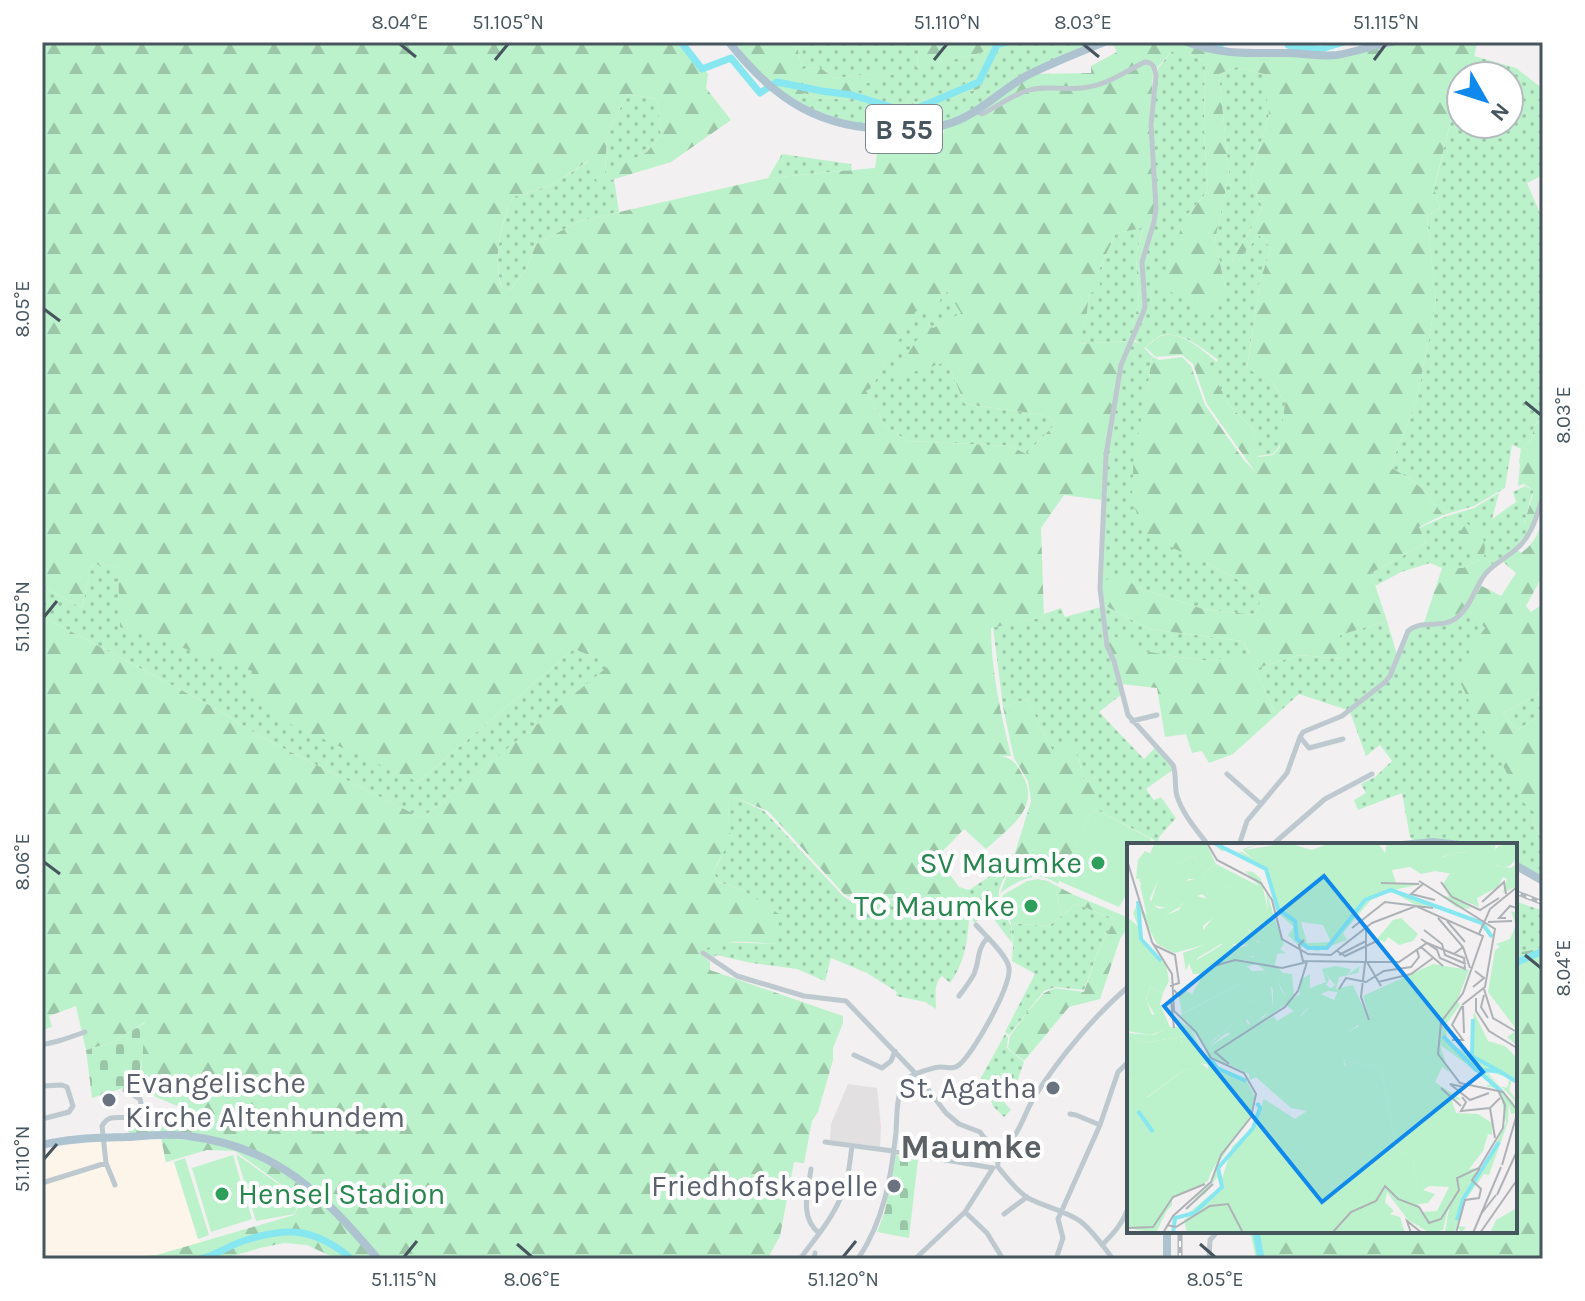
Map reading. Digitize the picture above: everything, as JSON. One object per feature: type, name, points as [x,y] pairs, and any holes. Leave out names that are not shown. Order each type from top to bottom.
[{"type":"main road","name":"B 55","points":[[729,42],[763,81],[793,103],[818,115],[873,129],[906,129],[954,122],[1028,75],[1104,42]]},
{"type":"main road","points":[[1187,42],[1223,53],[1326,56],[1392,42]]},
{"type":"main road","points":[[1517,866],[1543,881]]},
{"type":"main road","points":[[42,1145],[167,1134],[236,1145],[277,1164],[299,1179],[323,1199],[378,1259]]},
{"type":"main road","points":[[1167,1233],[1167,1259]]},
{"type":"street","points":[[975,110],[982,114],[1034,89],[1084,88],[1102,84],[1145,62],[1155,69],[1151,125],[1156,208],[1142,262],[1145,306],[1121,365],[1105,463],[1100,588],[1107,646],[1115,662],[1125,707],[1132,721],[1173,765],[1176,794],[1185,814],[1207,843]]},
{"type":"street","points":[[1240,843],[1245,824],[1284,778],[1300,737],[1307,729],[1344,715],[1385,682],[1408,631],[1413,627],[1421,624],[1442,625],[1464,611],[1486,573],[1524,541],[1543,496]]},
{"type":"street","points":[[1132,721],[1157,715]]},
{"type":"street","points":[[1300,737],[1309,748],[1343,739]]},
{"type":"street","points":[[1227,774],[1261,804]]},
{"type":"street","points":[[1274,843],[1325,799],[1372,774]]},
{"type":"street","points":[[858,1259],[881,1215],[893,1151],[899,1092],[907,1078],[939,1067],[959,1065],[999,1004],[1004,991],[1009,968],[976,925]]},
{"type":"street","points":[[959,996],[972,979],[980,946],[987,938]]},
{"type":"street","points":[[703,953],[737,976],[804,996],[846,1001],[917,1075],[946,1113],[959,1124],[980,1132],[998,1156]]},
{"type":"street","points":[[915,1259],[965,1212],[1051,1073],[1071,1047],[1127,988]]},
{"type":"street","points":[[42,1045],[85,1032]]},
{"type":"street","points":[[854,1055],[882,1068],[891,1061],[895,1051]]},
{"type":"street","points":[[1056,1259],[1063,1243],[1057,1221],[1100,1125],[1118,1072],[1127,1064]]},
{"type":"street","points":[[42,1086],[67,1087],[73,1108],[69,1112],[42,1119]]},
{"type":"street","points":[[115,1185],[106,1163],[102,1126],[107,1119],[132,1118],[138,1112],[140,1099],[125,1090]]},
{"type":"street","points":[[1070,1114],[1100,1125]]},
{"type":"street","points":[[825,1142],[995,1168],[1027,1197],[1080,1222],[1113,1259]]},
{"type":"street","points":[[800,1259],[832,1214],[844,1190],[852,1146]]},
{"type":"street","points":[[42,1183],[106,1163]]},
{"type":"street","points":[[811,1169],[806,1210],[809,1222],[819,1233]]},
{"type":"street","points":[[1004,1214],[1027,1197]]},
{"type":"street","points":[[1102,1245],[1118,1228],[1127,1211]]},
{"type":"street","points":[[965,1212],[987,1233],[1003,1259]]},
{"type":"street","points":[[1209,1259],[1210,1240],[1216,1233]]},
{"type":"shaded area","points":[[848,1084],[877,1088],[880,1147],[830,1140],[831,1124]]},
{"type":"shaded area","points":[[161,1140],[165,1163],[174,1162],[198,1239],[202,1243],[157,1255],[42,1259],[42,1151],[75,1144]]},
{"type":"green space","points":[[42,42],[684,42],[708,74],[706,88],[731,120],[671,162],[598,184],[588,161],[552,185],[513,197],[505,217],[498,254],[502,288],[510,290],[526,270],[536,244],[580,221],[768,178],[875,168],[880,132],[889,133],[887,138],[903,147],[923,146],[944,133],[943,128],[1037,74],[1091,73],[1091,66],[1117,52],[1112,42],[1182,42],[1198,49],[1326,59],[1412,42],[1477,42],[1474,60],[1445,60],[1446,140],[1434,188],[1440,209],[1427,216],[1436,302],[1416,403],[1390,467],[1425,491],[1443,515],[1419,527],[1426,543],[1371,573],[1387,621],[1340,635],[1343,659],[1299,655],[1255,669],[1276,715],[1233,754],[1209,763],[1202,751],[1192,753],[1186,734],[1165,737],[1157,688],[1121,684],[1106,632],[1139,650],[1172,656],[1208,661],[1250,654],[1243,641],[1149,629],[1102,604],[1100,586],[1110,577],[1123,575],[1136,587],[1203,609],[1255,615],[1260,603],[1260,594],[1252,587],[1151,538],[1140,525],[1132,497],[1134,448],[1146,400],[1152,356],[1159,360],[1182,357],[1191,366],[1205,405],[1256,473],[1207,404],[1193,364],[1182,355],[1156,357],[1145,347],[1161,336],[1176,336],[1191,342],[1217,362],[1205,359],[1229,405],[1253,429],[1258,457],[1273,455],[1280,447],[1285,402],[1271,380],[1247,369],[1260,281],[1271,248],[1259,235],[1237,262],[1232,261],[1263,208],[1250,181],[1269,114],[1264,74],[1237,67],[1219,74],[1229,174],[1215,240],[1226,291],[1207,322],[1193,298],[1158,289],[1186,216],[1208,191],[1204,133],[1205,62],[1185,52],[1171,52],[1153,72],[1150,126],[1155,208],[1141,262],[1144,307],[1118,370],[1103,500],[1064,495],[1041,528],[1044,617],[991,628],[1000,708],[1011,756],[1000,756],[1011,760],[1019,768],[1028,798],[1020,817],[986,849],[964,829],[937,857],[959,887],[968,909],[928,899],[909,898],[862,904],[844,894],[768,811],[736,798],[728,801],[729,832],[732,836],[713,872],[719,882],[743,890],[779,914],[778,944],[727,942],[700,953],[710,962],[710,970],[843,1016],[818,1112],[812,1121],[804,1163],[794,1162],[780,1236],[769,1259],[337,1259],[307,1245],[284,1243],[223,1259],[107,1259],[157,1255],[294,1215],[299,1206],[298,1197],[235,1151],[207,1150],[166,1162],[160,1133],[129,1134],[125,1118],[142,1123],[184,1125],[182,1108],[156,1097],[140,1083],[145,1022],[113,1042],[86,1050],[76,1006],[49,1016],[52,1027],[42,1030],[42,616],[215,708],[261,737],[422,818],[611,664],[574,649],[418,782],[268,714],[249,692],[252,671],[120,627],[118,567],[92,564],[82,608],[42,586]],"holes":[[[627,94],[657,99],[661,135],[647,152],[605,174],[607,136]],[[1143,228],[1136,257],[1139,304],[1129,341],[1077,344],[1086,322],[1089,293],[1101,291],[1098,272],[1116,233]],[[947,291],[961,313],[933,328],[927,324],[897,371],[899,376],[947,362],[965,404],[1045,415],[1056,423],[1026,454],[1011,446],[908,441],[886,427],[866,391],[871,388],[916,311],[937,313],[942,294]]]},
{"type":"green space","points":[[735,42],[818,42],[797,46],[802,69],[819,67],[834,78],[902,71],[850,89],[884,103],[903,106],[951,92],[971,80],[987,52],[991,65],[979,89],[957,94],[909,114],[853,98],[821,99],[804,93],[798,101],[763,75]]},
{"type":"green space","points":[[818,42],[919,42],[917,67],[1014,42],[1096,42],[1053,60],[951,120],[900,126],[869,125],[840,119],[798,101],[804,93],[821,99],[853,98],[909,114],[957,94],[979,89],[987,54],[971,80],[951,92],[903,106],[884,103],[849,89],[897,72],[834,78],[819,67],[802,69],[797,46]]},
{"type":"green space","points":[[919,42],[1014,42],[917,68]]},
{"type":"green space","points":[[1171,52],[1185,52],[1205,62],[1204,133],[1208,191],[1186,216],[1226,291],[1215,240],[1229,174],[1219,74],[1237,67],[1265,74],[1269,114],[1250,181],[1263,208],[1232,261],[1237,262],[1259,235],[1271,248],[1260,281],[1247,368],[1271,380],[1285,402],[1281,444],[1273,454],[1257,456],[1253,429],[1229,405],[1204,358],[1218,360],[1191,341],[1168,335],[1158,337],[1144,348],[1152,356],[1146,400],[1206,563],[1260,594],[1255,615],[1203,609],[1136,587],[1100,586],[1106,464],[1120,371],[1133,341],[1140,344],[1133,339],[1141,322],[1142,262],[1158,68]]},
{"type":"green space","points":[[1525,75],[1543,89],[1543,175],[1527,183],[1543,220],[1543,415],[1534,426],[1532,439],[1521,449],[1512,445],[1505,488],[1474,506],[1443,515],[1425,491],[1390,467],[1416,403],[1436,302],[1427,216],[1440,209],[1434,189],[1446,140],[1525,140]]},
{"type":"green space","points":[[627,94],[657,99],[661,135],[647,152],[605,175],[607,136]]},
{"type":"green space","points":[[782,154],[851,164],[852,170],[768,178]]},
{"type":"green space","points":[[589,161],[598,183],[614,179],[619,212],[580,221],[536,244],[526,270],[510,290],[503,289],[498,268],[499,242],[513,197],[552,185]]},
{"type":"green space","points":[[1143,227],[1136,257],[1139,304],[1129,341],[1076,344],[1086,322],[1089,292],[1116,233]]},
{"type":"green space","points":[[947,291],[962,313],[933,328],[928,324],[965,404],[1045,415],[1056,423],[1026,454],[1011,446],[908,441],[886,427],[866,391],[871,388],[916,310]]},
{"type":"green space","points":[[1543,415],[1543,492],[1529,531],[1523,527],[1534,491],[1524,484],[1518,486],[1519,462],[1521,449],[1532,439],[1534,426]]},
{"type":"green space","points":[[1525,486],[1534,491],[1524,522],[1529,531],[1514,549],[1493,565],[1484,557],[1485,548],[1476,554],[1479,560],[1463,568],[1442,568],[1430,563],[1401,572],[1375,586],[1371,573],[1426,543],[1419,528],[1474,508],[1499,493],[1492,519],[1516,502],[1513,492]]},
{"type":"green space","points":[[1543,516],[1543,575],[1526,606],[1531,612],[1543,604],[1543,692],[1503,713],[1517,730],[1543,714],[1543,843],[1533,821],[1536,814],[1522,801],[1456,673],[1470,661],[1469,650],[1485,628],[1465,606],[1447,621],[1424,623],[1442,568],[1463,568],[1479,560],[1475,554],[1454,542],[1466,523],[1482,533],[1484,557],[1493,565],[1478,584],[1501,596],[1516,573],[1502,561],[1518,550],[1521,553],[1530,545]]},
{"type":"green space","points":[[92,564],[119,567],[253,671],[418,782],[574,649],[612,664],[422,818],[261,737],[215,708],[42,616],[42,586],[82,608]]},
{"type":"green space","points":[[1102,604],[1149,629],[1243,641],[1250,655],[1208,661],[1139,651],[1106,632]]},
{"type":"green space","points":[[1101,607],[1122,694],[1099,712],[1144,759],[1156,747],[1174,769],[1146,789],[1154,800],[1161,797],[1176,818],[1158,842],[1097,810],[1097,777],[1083,779],[1079,759],[1052,750],[1027,699],[1003,707],[993,627],[1044,617],[1044,614],[1061,608],[1065,617]]},
{"type":"green space","points":[[1468,609],[1485,628],[1470,650],[1537,814],[1533,821],[1543,843],[1543,878],[1517,863],[1517,843],[1459,843],[1438,839],[1414,841],[1410,837],[1402,793],[1358,810],[1354,800],[1366,793],[1361,784],[1375,777],[1392,761],[1380,745],[1366,756],[1350,712],[1389,680],[1410,631],[1418,626],[1444,626]]},
{"type":"green space","points":[[1387,621],[1397,655],[1388,677],[1347,710],[1299,694],[1276,715],[1255,669],[1299,655],[1342,659],[1339,635]]},
{"type":"green space","points":[[1543,692],[1543,714],[1517,730],[1503,713]]},
{"type":"green space","points":[[1027,699],[1052,750],[1071,745],[1079,759],[1083,779],[1097,777],[1097,810],[1090,814],[1058,884],[1043,877],[1028,878],[1000,893],[1031,801],[1028,781],[1014,758],[1003,707]]},
{"type":"green space","points":[[736,798],[764,811],[853,903],[868,906],[891,900],[916,900],[947,905],[964,914],[969,921],[964,954],[950,983],[942,976],[937,983],[936,1009],[925,1002],[896,996],[897,992],[867,973],[831,958],[825,981],[797,969],[716,955],[713,958],[702,950],[719,942],[778,944],[743,890],[719,882],[713,872],[727,838],[728,800]]},
{"type":"green space","name":"SV Maumke","points":[[1097,810],[1151,839],[1149,843],[1127,843],[1127,893],[1119,907],[1059,881],[1090,814]]},
{"type":"green space","points":[[1010,863],[999,890],[999,902],[1011,926],[1012,943],[987,910],[975,923],[959,907],[968,908],[959,887],[969,890]]},
{"type":"green space","name":"TC Maumke","points":[[1038,879],[1055,885],[1061,916],[1049,926],[1011,923],[1002,901],[1003,895],[1027,881]]},
{"type":"green space","points":[[1055,885],[1127,917],[1127,932],[1120,939],[1100,999],[1069,1007],[1024,1061],[1008,1048],[1010,1036],[1044,993],[1055,988],[1084,992],[1098,951],[1115,919],[1076,904],[1061,916]]},
{"type":"green space","points":[[1517,902],[1543,911],[1543,948],[1517,953]]},
{"type":"green space","points":[[1076,904],[1115,919],[1098,951],[1084,990],[1055,987],[1044,991],[1009,1035],[1005,1032],[1035,974],[1012,961],[1011,923],[1049,926]]},
{"type":"green space","points":[[1543,948],[1543,1259],[1256,1259],[1250,1233],[1517,1233],[1517,953]]},
{"type":"green space","points":[[146,1022],[139,1083],[92,1098],[86,1050],[113,1042]]},
{"type":"green space","points":[[1005,1034],[1008,1037],[1007,1048],[1024,1062],[1017,1082],[1003,1101],[1011,1110],[1004,1117],[977,1085]]},
{"type":"green space","points":[[236,1154],[297,1197],[298,1206],[294,1214],[256,1221]]},
{"type":"green space","name":"Hensel Stadion","points":[[233,1155],[252,1219],[211,1232],[192,1168]]},
{"type":"green space","points":[[895,1155],[918,1159],[909,1238],[877,1232],[885,1211]]},
{"type":"green space","points":[[185,1158],[209,1235],[198,1239],[174,1162]]},
{"type":"waterway","points":[[681,42],[702,69],[731,58],[760,93],[777,82],[852,95],[908,112],[979,82],[997,45],[1007,42]]},
{"type":"waterway","points":[[1209,42],[1225,42]]},
{"type":"waterway","points":[[1288,42],[1293,47],[1321,49],[1344,42]]},
{"type":"waterway","points":[[1517,962],[1543,951]]},
{"type":"waterway","points":[[200,1259],[246,1240],[288,1232],[322,1239],[351,1259]]},
{"type":"waterway","points":[[1256,1233],[1261,1259]]},
{"type":"railway","points":[[1517,893],[1543,903]]},
{"type":"railway","points":[[1180,1233],[1180,1259]]},
{"type":"place","name":"SV Maumke","points":[[1098,863]]},
{"type":"place","name":"TC Maumke","points":[[1031,906]]},
{"type":"place","name":"St. Agatha","points":[[1053,1088]]},
{"type":"place","name":"Evangelische Kirche Altenhundem","points":[[109,1100]]},
{"type":"place","name":"Friedhofskapelle","points":[[894,1186]]},
{"type":"place","name":"Hensel Stadion","points":[[222,1194]]},
{"type":"district","name":"Maumke","points":[[971,1146]]}]
